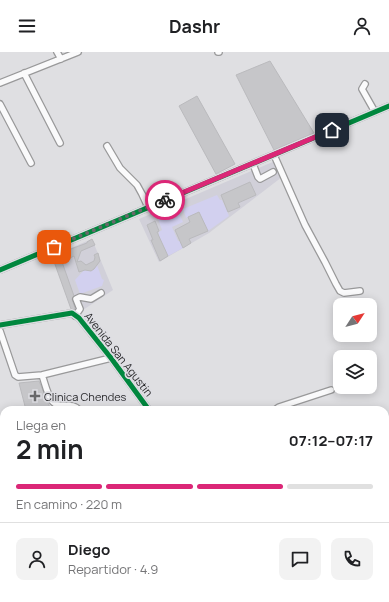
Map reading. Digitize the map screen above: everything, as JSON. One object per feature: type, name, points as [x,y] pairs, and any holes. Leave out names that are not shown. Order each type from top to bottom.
[{"type":"street","points":[[57,52],[60,59]]},
{"type":"street","points":[[0,83],[78,52]]},
{"type":"street","points":[[24,73],[60,144]]},
{"type":"street","points":[[365,84],[362,89],[375,112]]},
{"type":"street","points":[[0,104],[31,163]]},
{"type":"street","points":[[0,270],[389,106]]},
{"type":"street","points":[[107,146],[120,168],[137,186],[148,208]]},
{"type":"street","points":[[274,155],[305,225],[326,262],[340,291],[344,293],[360,291]]},
{"type":"street","points":[[253,164],[260,179],[273,172]]},
{"type":"street","points":[[76,316],[80,309],[76,299],[80,297],[91,299],[101,293]]},
{"type":"street","name":"Avenida San Agustin","points":[[0,325],[72,313],[111,358],[146,406]]},
{"type":"street","points":[[0,331],[15,376],[25,377],[42,375],[111,358]]},
{"type":"street","points":[[42,375],[51,400],[54,404],[58,406],[73,406]]},
{"type":"street","points":[[282,406],[331,390]]},
{"type":"shaded area","points":[[275,161],[282,177],[209,233],[159,262],[139,219]]},
{"type":"shaded area","points":[[217,195],[220,200],[222,200],[229,216],[208,231],[199,212],[186,218],[183,209]]},
{"type":"shaded area","points":[[178,211],[183,222],[172,227],[183,248],[168,256],[159,237],[159,232],[162,230],[158,219]]},
{"type":"shaded area","points":[[92,239],[113,290],[80,312],[72,309],[52,256]]},
{"type":"shaded area","points":[[97,265],[102,279],[104,280],[102,286],[80,294],[75,280],[84,270],[91,271]]},
{"type":"building","points":[[270,61],[314,133],[274,150],[236,75]]},
{"type":"building","points":[[197,96],[235,164],[216,174],[179,106]]},
{"type":"building","points":[[250,182],[256,195],[238,203],[240,207],[228,212],[221,195]]},
{"type":"building","points":[[199,212],[208,231],[189,239],[191,243],[183,248],[175,230],[190,222],[188,217]]},
{"type":"building","points":[[155,221],[159,231],[157,232],[168,256],[160,261],[151,240],[153,240],[147,225]]},
{"type":"building","points":[[92,239],[95,245],[81,251],[77,262],[81,261],[86,265],[94,261],[94,255],[98,253],[100,261],[94,269],[91,271],[85,270],[79,272],[74,256],[62,262],[74,296],[72,299],[75,308],[74,310],[71,309],[52,256],[87,243]]},
{"type":"building","name":"Clinica Chendes","points":[[39,381],[49,406],[25,406],[19,383]]},
{"type":"cycle path","points":[[0,270],[389,106]]},
{"type":"cycle path","points":[[0,325],[72,313],[79,318],[111,358],[146,406]]},
{"type":"way so far","points":[[54,247],[165,200]]},
{"type":"place","name":"Clinica Chendes","points":[[35,396]]},
{"type":"route","points":[[165,200],[332,130]]}]
